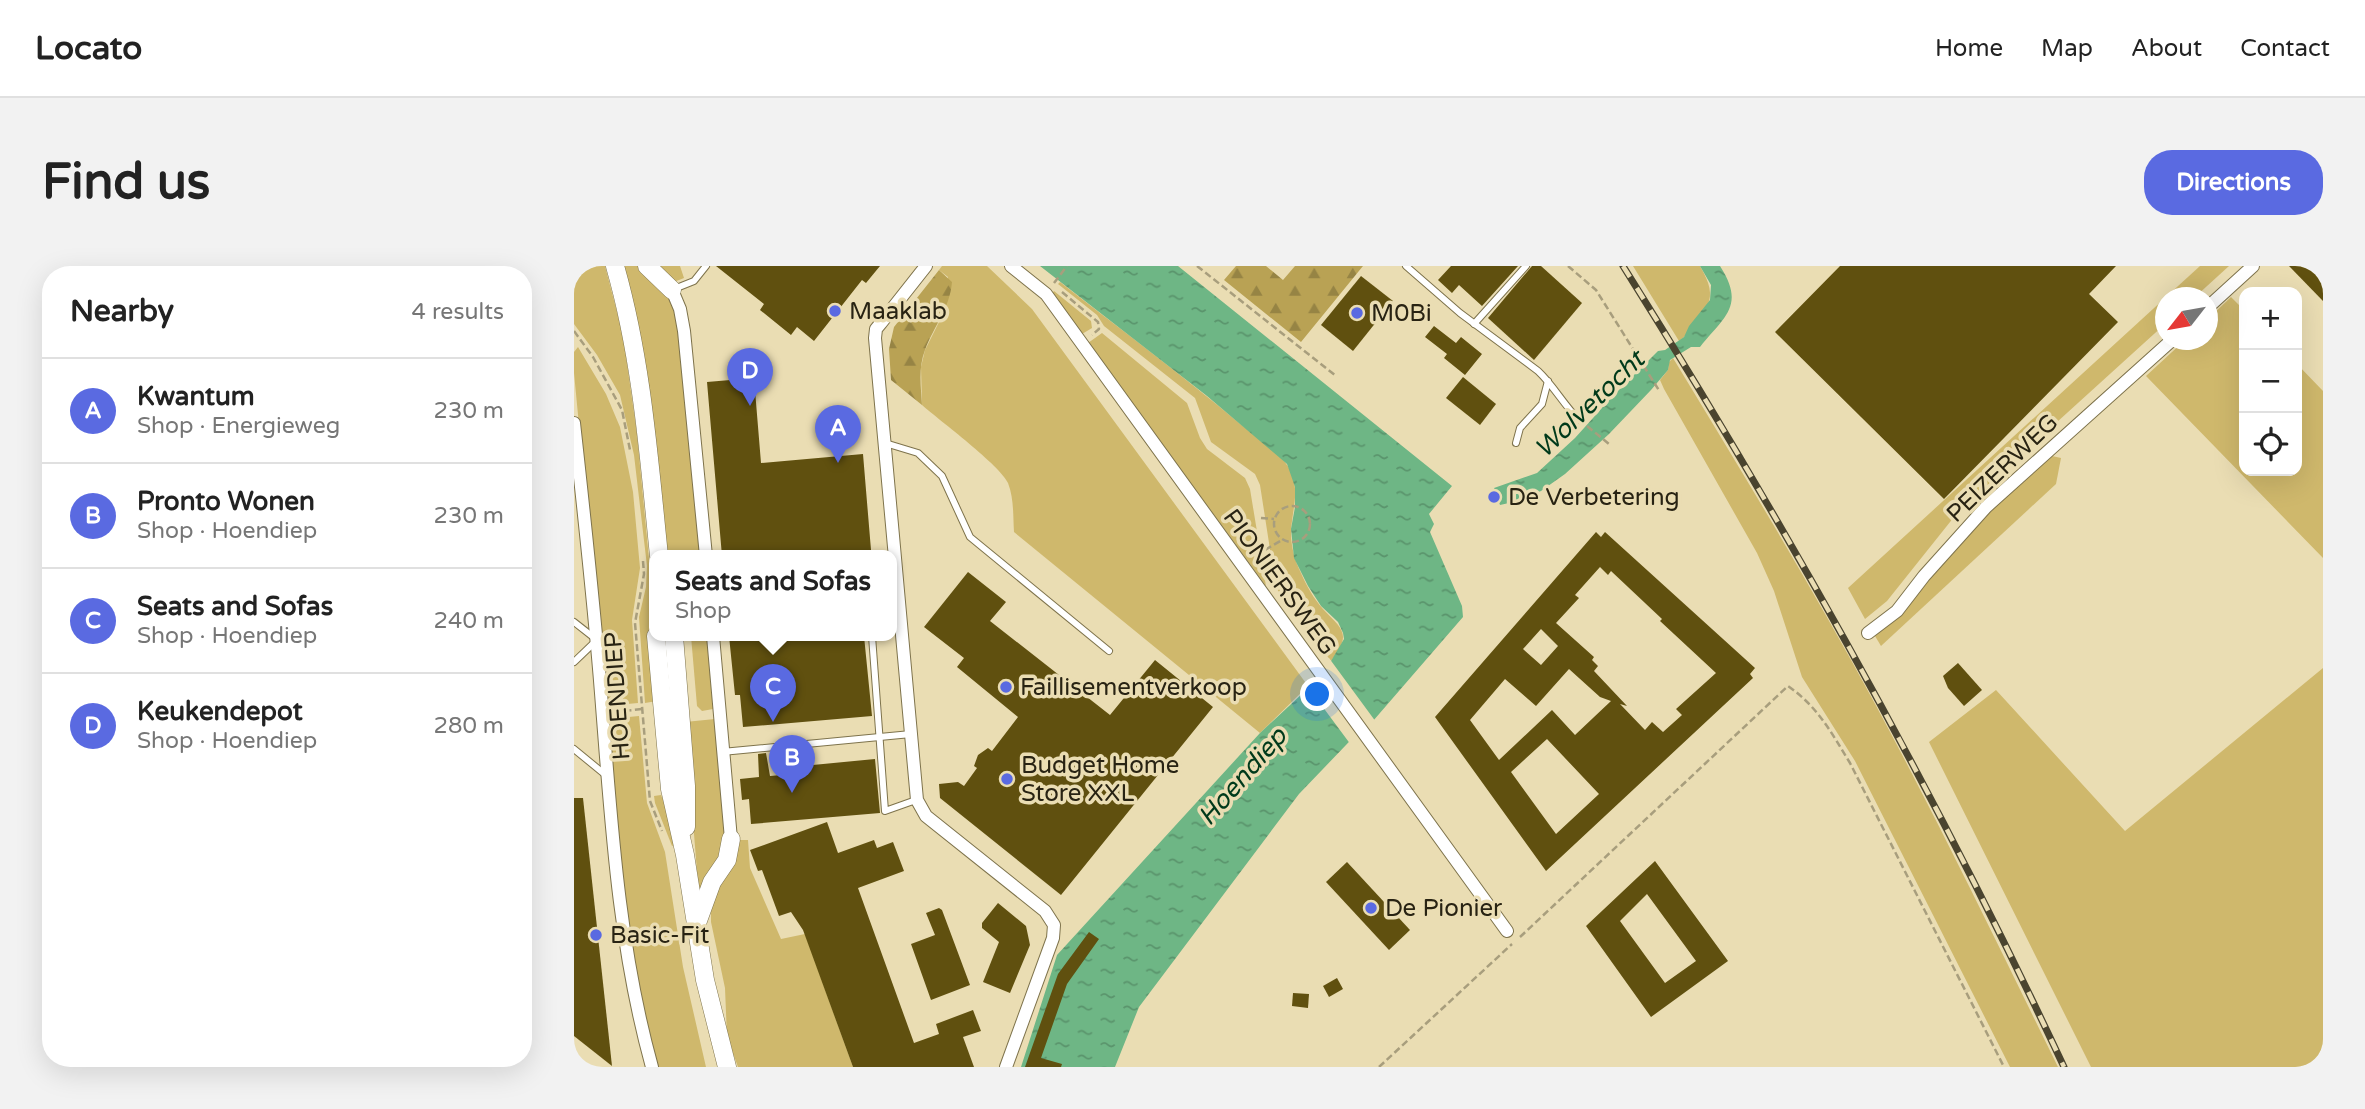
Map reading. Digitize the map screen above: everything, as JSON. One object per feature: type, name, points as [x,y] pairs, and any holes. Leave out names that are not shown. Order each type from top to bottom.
[{"type":"main road","points":[[615,266],[637,367],[649,452],[650,550]]},
{"type":"main road","points":[[648,266],[672,290]]},
{"type":"main road","name":"HOENDIEP","points":[[656,641],[670,789],[685,855],[708,990],[727,1067]]},
{"type":"main road","name":"HOENDIEP","points":[[674,641],[686,786],[685,855]]},
{"type":"main road","points":[[696,926],[712,882],[727,860],[731,839]]},
{"type":"street","points":[[892,550],[876,330],[926,266]]},
{"type":"street","name":"PIONIERSWEG","points":[[1011,266],[1046,294],[1507,930]]},
{"type":"street","points":[[2218,298],[2253,266]]},
{"type":"street","points":[[672,290],[680,309],[684,331],[705,550]]},
{"type":"street","name":"PEIZERWEG","points":[[1868,633],[1897,611],[1924,576],[1986,507],[2161,350]]},
{"type":"street","name":"HOENDIEP","points":[[574,423],[597,640],[619,906],[636,1003],[652,1067]]},
{"type":"street","points":[[897,617],[917,800],[926,816],[1045,911],[1054,925],[1053,938],[1006,1067]]},
{"type":"street","points":[[713,641],[731,839]]},
{"type":"lane","points":[[672,290],[694,281],[706,266]]},
{"type":"lane","points":[[1406,266],[1474,324],[1548,381],[1564,405],[1578,419]]},
{"type":"lane","points":[[1474,324],[1525,266]]},
{"type":"lane","points":[[1516,443],[1516,434],[1524,422],[1542,404],[1548,381]]},
{"type":"lane","points":[[885,443],[918,453],[942,476],[970,537],[1109,651]]},
{"type":"lane","name":"HOENDIEP","points":[[574,622],[597,640],[574,662]]},
{"type":"lane","points":[[872,641],[886,811],[917,800]]},
{"type":"lane","points":[[722,752],[911,734]]},
{"type":"lane","name":"HOENDIEP","points":[[574,749],[608,777]]},
{"type":"path","points":[[1067,266],[1053,284],[1098,323],[1099,329],[1080,342]]},
{"type":"path","points":[[1197,266],[1336,376]]},
{"type":"path","points":[[1568,266],[1596,290],[1660,392]]},
{"type":"path","points":[[574,331],[593,357],[622,410],[631,453]]},
{"type":"path","points":[[1578,419],[1609,444]]},
{"type":"path","points":[[1265,550],[1282,540],[1294,542],[1305,537],[1311,526],[1308,514],[1299,506],[1287,506],[1277,513],[1274,519],[1275,530],[1282,540]]},
{"type":"path","points":[[1261,518],[1274,519]]},
{"type":"path","name":"HOENDIEP","points":[[649,556],[635,623],[650,800],[663,835]]},
{"type":"path","points":[[1379,1067],[1788,686],[1808,700],[1850,763],[2004,1067]]},
{"type":"shaded area","points":[[574,266],[605,266],[623,335],[637,434],[649,559],[649,641],[652,641],[657,701],[645,703],[639,617],[646,587],[647,566],[634,455],[620,395],[597,355],[574,324]]},
{"type":"shaded area","points":[[624,266],[642,266],[665,288],[677,310],[700,550],[666,550]]},
{"type":"shaded area","points":[[654,266],[680,266],[684,278],[674,282]]},
{"type":"shaded area","points":[[942,266],[987,266],[1032,309],[1308,686],[1260,733],[1014,532],[1011,495],[1003,475],[922,405],[921,367],[925,350],[941,318],[948,277],[939,270]]},
{"type":"shaded area","points":[[1633,266],[1700,266],[1709,288],[1708,304],[1679,341]]},
{"type":"shaded area","points":[[2200,266],[2229,266],[2206,287],[2177,287]]},
{"type":"shaded area","points":[[1060,282],[1276,452],[1288,466],[1295,486],[1291,534],[1296,561],[1313,596],[1342,633],[1338,652],[1331,661],[1276,588],[1260,485],[1255,474],[1211,442],[1195,398],[1104,326],[1097,315],[1058,284]]},
{"type":"shaded area","points":[[1054,291],[1091,321],[1092,328],[1082,334],[1051,295]]},
{"type":"shaded area","points":[[2231,297],[2239,305],[2239,472],[2146,376],[2174,350],[2218,350],[2218,309]]},
{"type":"shaded area","points":[[2155,307],[2155,333],[1958,512],[1887,601],[1865,619],[1848,588]]},
{"type":"shaded area","points":[[1102,333],[1187,403],[1207,449],[1245,478],[1250,489],[1266,586],[1088,343]]},
{"type":"shaded area","points":[[578,347],[606,394],[620,427],[633,492],[640,568],[632,620],[638,703],[606,706],[574,373],[574,352]]},
{"type":"shaded area","points":[[1673,358],[1801,572],[1874,702],[1945,838],[2058,1067],[2010,1067],[1855,761],[1802,677],[1774,591],[1757,553],[1664,389],[1660,380]]},
{"type":"shaded area","points":[[2302,369],[2323,391],[2323,558],[2243,476],[2302,476]]},
{"type":"shaded area","points":[[2052,456],[2061,458],[2056,484],[1881,646],[1872,631],[1964,531]]},
{"type":"shaded area","points":[[691,641],[707,641],[713,709],[702,711],[697,706]]},
{"type":"shaded area","points":[[2323,668],[2323,1067],[2091,1067],[1929,742],[1996,690],[2125,831]]},
{"type":"shaded area","points":[[639,716],[647,803],[665,852],[683,967],[706,1067],[656,1067],[628,938],[608,719]]},
{"type":"shaded area","points":[[715,719],[726,838],[725,847],[699,896],[685,722]]},
{"type":"shaded area","points":[[661,795],[671,819],[675,845],[672,846],[655,803],[654,796]]},
{"type":"shaded area","points":[[735,840],[748,840],[750,868],[781,939],[805,934],[853,1067],[738,1067],[727,1037],[725,988],[711,922],[711,910]]},
{"type":"green space","points":[[1236,266],[1266,266],[1283,280],[1295,266],[1363,266],[1301,342],[1224,280]]},
{"type":"green space","points":[[939,270],[952,282],[951,291],[921,364],[922,405],[891,380],[889,349],[894,327]]},
{"type":"water","name":"Hoendiep","points":[[1040,266],[1178,266],[1452,486],[1429,514],[1434,524],[1430,532],[1462,606],[1463,617],[1373,721],[1369,721],[1299,794],[1139,1007],[1115,1067],[1021,1067],[1057,955],[1260,733],[1304,692],[1331,661],[1344,639],[1338,622],[1321,606],[1294,558],[1291,529],[1295,487],[1287,464],[1207,396]]},
{"type":"water","points":[[1700,266],[1720,266],[1728,280],[1731,301],[1724,319],[1700,347],[1691,347],[1670,360],[1668,370],[1651,390],[1609,434],[1565,474],[1541,491],[1500,505],[1494,488],[1537,473],[1575,438],[1658,351],[1665,350],[1684,337],[1689,326],[1710,300],[1711,285]]},
{"type":"pier","points":[[1329,658],[1376,722],[1370,724],[1351,745],[1305,683]]},
{"type":"building","points":[[716,266],[880,266],[866,283],[862,280],[814,341],[797,327],[791,335],[760,310],[764,304]]},
{"type":"building","points":[[1451,266],[1518,266],[1482,306],[1459,285],[1452,293],[1438,280]]},
{"type":"building","points":[[1532,266],[1541,266],[1582,303],[1534,360],[1488,318]]},
{"type":"building","points":[[1840,266],[2116,266],[2089,294],[2118,322],[1944,499],[1775,332]]},
{"type":"building","points":[[2289,266],[2323,266],[2323,301]]},
{"type":"building","name":"M0Bi","points":[[1361,276],[1393,301],[1353,351],[1321,325]]},
{"type":"building","points":[[1434,326],[1456,343],[1461,337],[1482,354],[1465,375],[1444,358],[1447,354],[1425,337]]},
{"type":"building","points":[[1463,377],[1496,404],[1480,425],[1446,398]]},
{"type":"building","points":[[754,378],[761,463],[863,454],[871,550],[721,550],[707,382]]},
{"type":"building","points":[[1596,532],[1601,537],[1605,532],[1755,668],[1750,674],[1753,678],[1546,871],[1435,717]],"holes":[[[1600,567],[1608,575],[1611,571],[1716,673],[1676,709],[1682,715],[1663,732],[1652,722],[1645,730],[1594,671],[1598,666],[1592,660],[1594,657],[1556,623],[1579,598],[1575,595]],[[1541,629],[1558,646],[1541,665],[1523,649]],[[1569,669],[1600,697],[1611,701],[1575,735],[1552,710],[1499,760],[1470,720],[1505,679],[1536,706]],[[1547,739],[1599,794],[1556,834],[1511,772]]]},
{"type":"building","points":[[968,572],[1006,602],[990,621],[1110,715],[1155,660],[1213,707],[1061,895],[940,798],[939,784],[958,782],[964,786],[977,768],[974,766],[978,755],[988,748],[992,751],[1018,717],[957,667],[964,658],[924,627]]},
{"type":"building","points":[[730,641],[864,641],[872,716],[743,727],[740,695],[735,695]]},
{"type":"building","points":[[1958,663],[1982,690],[1964,706],[1948,688],[1943,676]]},
{"type":"building","points":[[766,753],[770,776],[793,774],[792,767],[875,759],[880,813],[751,824],[749,799],[742,800],[740,779],[759,777],[758,754]]},
{"type":"building","points":[[574,798],[583,798],[612,1066],[574,1036]]},
{"type":"building","points":[[827,822],[838,853],[874,840],[877,848],[893,842],[904,871],[858,888],[914,1043],[939,1034],[936,1024],[973,1010],[981,1031],[963,1037],[974,1067],[853,1067],[803,930],[791,912],[779,916],[762,870],[758,871],[750,850]]},
{"type":"building","points":[[1655,861],[1728,961],[1651,1017],[1586,926]],"holes":[[[1647,894],[1696,961],[1665,983],[1620,921]]]},
{"type":"building","points":[[1347,862],[1410,930],[1389,950],[1326,882]]},
{"type":"building","points":[[998,903],[1026,926],[1030,945],[1010,993],[983,982],[999,942],[982,928],[982,923]]},
{"type":"building","points":[[939,908],[970,985],[931,1000],[911,944],[935,935],[926,913]]},
{"type":"building","points":[[1089,932],[1099,939],[1067,984],[1041,1058],[1062,1064],[1061,1067],[1025,1067],[1058,974]]},
{"type":"building","points":[[1337,978],[1343,989],[1329,997],[1323,986]]},
{"type":"building","points":[[1293,993],[1309,994],[1308,1008],[1292,1006]]},
{"type":"railway","points":[[1623,266],[1742,461],[1856,660],[1963,862],[2064,1067]]},
{"type":"place","name":"Maaklab","points":[[835,311]]},
{"type":"place","name":"M0Bi","points":[[1357,313]]},
{"type":"place","name":"Keukendepot","points":[[750,406]]},
{"type":"place","name":"Kwantum","points":[[838,463]]},
{"type":"place","name":"De Verbetering","points":[[1494,497]]},
{"type":"place","name":"Faillisementverkoop","points":[[1006,687]]},
{"type":"place","name":"Seats and Sofas","points":[[773,722]]},
{"type":"place","name":"Budget Home Store XXL","points":[[1007,779]]},
{"type":"place","name":"Pronto Wonen","points":[[792,793]]},
{"type":"place","name":"De Pionier","points":[[1371,908]]},
{"type":"place","name":"Basic-Fit","points":[[596,935]]},
{"type":"water label","name":"Wolvetocht","points":[[1589,404]]}]
